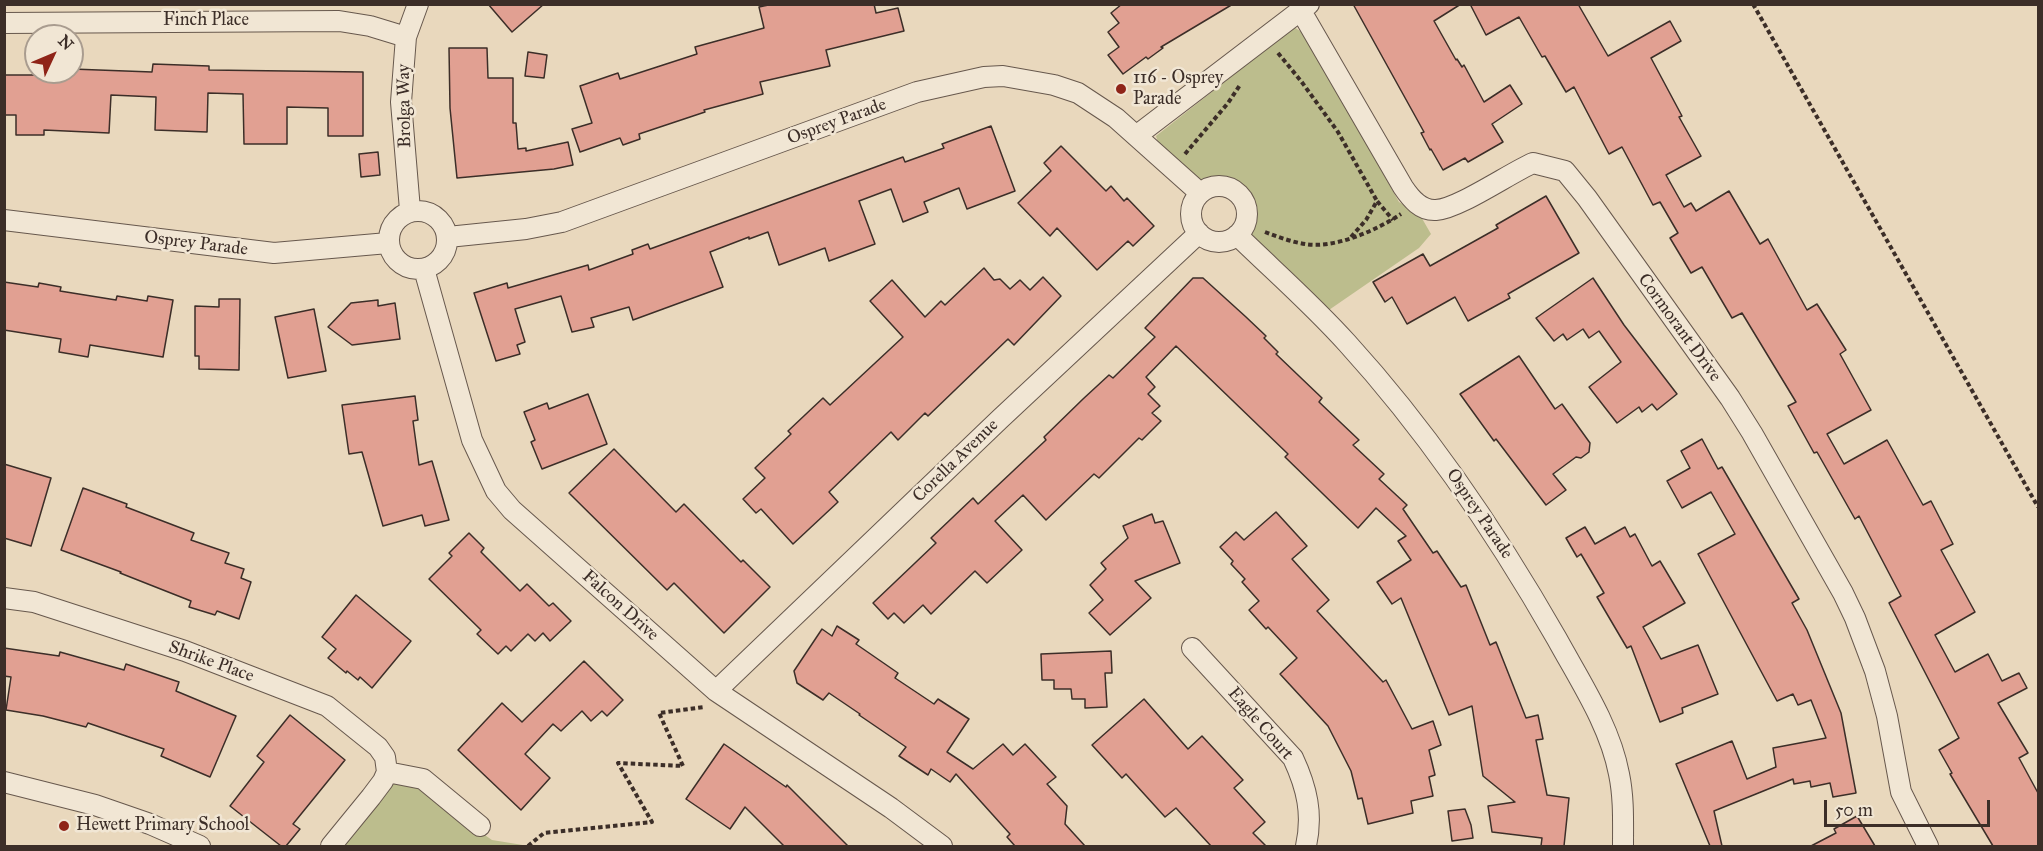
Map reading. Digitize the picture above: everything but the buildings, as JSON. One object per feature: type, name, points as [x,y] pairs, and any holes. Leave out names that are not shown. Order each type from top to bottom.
[{"type":"street","name":"Brolga Way","points":[[411,210],[401,102],[405,37],[418,4]]},
{"type":"street","points":[[1136,136],[1305,8]]},
{"type":"street","name":"Cormorant Drive","points":[[1305,8],[1403,187],[1411,199],[1418,204],[1436,210],[1452,206],[1533,163],[1565,171],[1587,198],[1730,398],[1843,593],[1875,671],[1887,716],[1901,792],[1928,846]]},
{"type":"street","name":"Finch Place","points":[[4,23],[339,21],[370,26],[405,37]]},
{"type":"street","name":"Osprey Parade","points":[[448,237],[526,229],[562,222],[917,92],[984,77],[1003,76],[1054,85],[1078,93],[1116,118],[1200,193]]},
{"type":"street","points":[[1220,186],[1240,195],[1247,216],[1244,226],[1237,235],[1218,242],[1199,233],[1194,226],[1191,208],[1200,193],[1209,187],[1220,186]]},
{"type":"street","points":[[411,210],[428,211],[435,216],[441,221],[448,237],[446,251],[437,263],[424,269],[408,268],[394,258],[388,243],[390,229],[398,217],[411,210]]},
{"type":"street","name":"Osprey Parade","points":[[4,220],[274,253],[388,243]]},
{"type":"street","name":"Corella Avenue","points":[[715,698],[992,427],[1199,233]]},
{"type":"street","name":"Osprey Parade","points":[[1237,235],[1347,343],[1415,424],[1499,542],[1563,650],[1610,742],[1622,793],[1623,846]]},
{"type":"street","name":"Falcon Drive","points":[[424,269],[472,440],[496,491],[512,510],[715,698],[891,808],[942,846]]},
{"type":"street","name":"Shrike Place","points":[[4,598],[34,602],[185,651],[327,706],[378,747],[385,757],[387,772]]},
{"type":"street","name":"Eagle Court","points":[[1192,648],[1293,758],[1303,780],[1309,803],[1310,828],[1306,846]]},
{"type":"street","points":[[331,846],[384,781],[387,772],[423,779],[480,826]]},
{"type":"street","points":[[4,782],[95,805],[150,824],[200,846]]},
{"type":"path","points":[[1753,4],[2038,507]]},
{"type":"path","points":[[1274,49],[1333,124],[1377,201],[1393,220]]},
{"type":"path","points":[[1185,154],[1228,103],[1242,81]]},
{"type":"path","points":[[1351,238],[1366,220],[1377,201]]},
{"type":"path","points":[[1265,232],[1307,245],[1323,244],[1363,234],[1393,220],[1405,211]]},
{"type":"path","points":[[528,846],[544,833],[652,822],[618,763],[683,766],[658,713],[715,698]]},
{"type":"green space","points":[[1294,27],[1306,35],[1399,202],[1420,215],[1431,234],[1419,248],[1326,312],[1251,234],[1254,207],[1246,190],[1230,180],[1204,183],[1160,149],[1156,136]]},
{"type":"green space","points":[[392,779],[408,782],[492,840],[529,846],[343,846]]},
{"type":"place","name":"116 - Osprey Parade","points":[[1121,89]]},
{"type":"place","name":"Hewett Primary School","points":[[64,826]]}]
